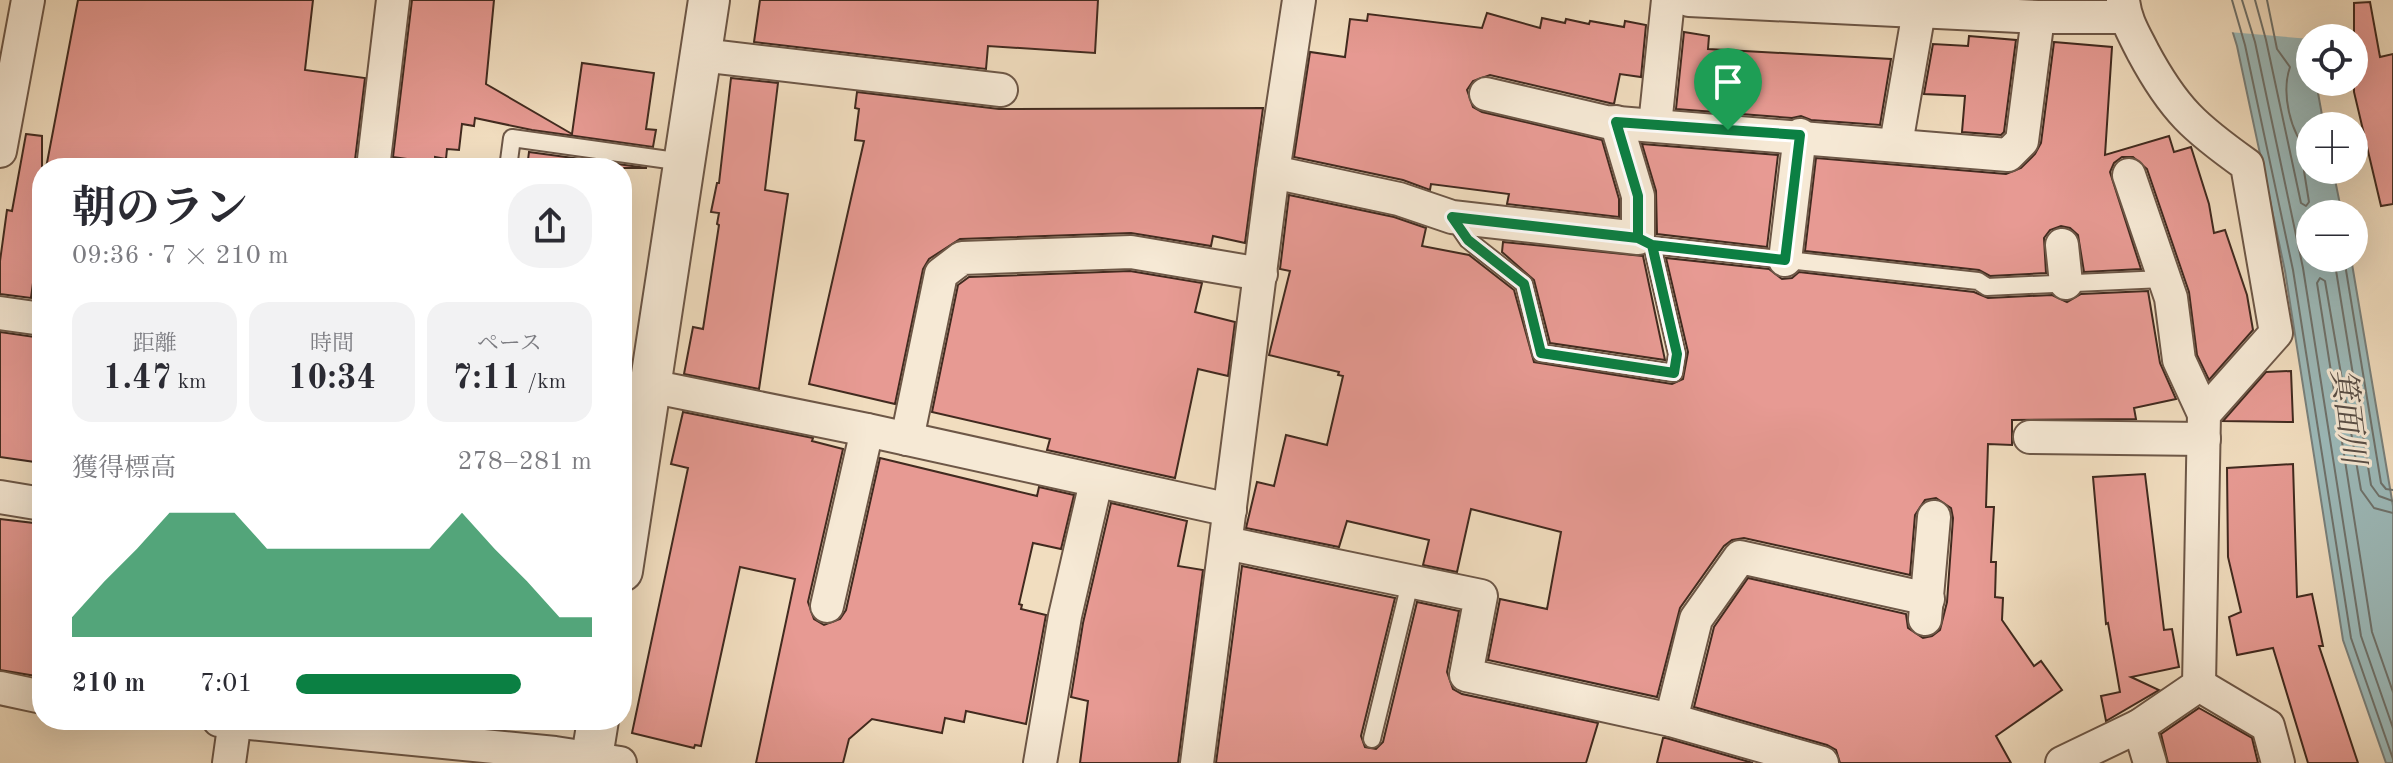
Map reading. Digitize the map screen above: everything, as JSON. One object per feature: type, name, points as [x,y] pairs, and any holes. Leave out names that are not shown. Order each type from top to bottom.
[{"type":"street","points":[[0,151],[3,118],[28,0]]},
{"type":"street","points":[[374,158],[393,0]]},
{"type":"street","points":[[632,505],[709,0]]},
{"type":"street","points":[[1197,763],[1273,172],[1299,0]]},
{"type":"street","points":[[1655,125],[1668,0]]},
{"type":"street","points":[[1689,0],[2038,17],[2124,8],[2165,93],[2200,131],[2247,165],[2276,333],[2204,426],[2030,437]]},
{"type":"street","points":[[1896,144],[1919,11]]},
{"type":"street","points":[[1486,94],[1616,122],[1800,135],[2008,155],[2022,141],[2038,17]]},
{"type":"street","points":[[701,55],[1001,90]]},
{"type":"street","points":[[1273,172],[1399,199],[1452,217],[1645,242],[1638,196],[1616,122]]},
{"type":"street","points":[[1785,260],[1800,135]]},
{"type":"street","points":[[2129,175],[2171,298],[2179,360],[2204,426],[2199,685]]},
{"type":"street","points":[[2062,245],[2066,283]]},
{"type":"street","points":[[907,439],[941,274],[962,258],[1131,252],[1261,274]]},
{"type":"street","points":[[0,313],[32,318]]},
{"type":"street","points":[[650,386],[1230,510]]},
{"type":"street","points":[[827,606],[867,430]]},
{"type":"street","points":[[1040,763],[1065,616],[1096,482]]},
{"type":"street","points":[[0,497],[32,502]]},
{"type":"street","points":[[1671,720],[1696,619],[1740,557],[1927,609],[1934,517]]},
{"type":"street","points":[[1226,543],[1481,596],[1466,675],[1671,720],[1822,763]]},
{"type":"street","points":[[2062,763],[2139,726],[2199,685]]},
{"type":"street","points":[[2199,685],[2268,726],[2278,763]]},
{"type":"street","points":[[0,688],[32,695]]},
{"type":"street","points":[[2139,726],[2150,763]]},
{"type":"street","points":[[229,763],[230,730]]},
{"type":"street","points":[[421,730],[461,732],[600,751]]},
{"type":"lane","points":[[509,158],[512,138],[684,162]]},
{"type":"lane","points":[[1452,217],[1468,240],[1524,284],[1541,353],[1674,373],[1677,354],[1645,242],[1978,281],[1987,287],[2163,279]]},
{"type":"lane","points":[[1372,739],[1411,579]]},
{"type":"water","name":"箕面川","points":[[2223,0],[2296,0],[2302,24],[2296,24],[2296,96],[2319,96],[2321,112],[2296,112],[2296,184],[2336,184],[2339,200],[2296,200],[2296,272],[2353,272],[2393,506],[2393,763],[2386,763],[2343,640],[2285,271],[2237,46]]},
{"type":"pier","points":[[2219,0],[2300,0],[2306,24],[2296,24],[2296,38],[2229,32]]},
{"type":"building","points":[[78,0],[313,0],[305,70],[365,78],[355,158],[48,158]]},
{"type":"building","points":[[412,0],[494,0],[486,84],[572,134],[582,63],[654,73],[646,129],[656,130],[653,147],[532,130],[475,118],[474,126],[462,124],[459,150],[447,149],[446,158],[393,157]]},
{"type":"building","points":[[760,0],[1098,0],[1095,53],[988,46],[986,69],[754,42]]},
{"type":"building","points":[[2370,2],[2380,57],[2393,54],[2393,204],[2381,206],[2368,151],[2368,112],[2359,112],[2355,96],[2368,96],[2368,24],[2354,24],[2354,3]]},
{"type":"building","points":[[1487,13],[1540,28],[1542,18],[1565,23],[1566,19],[1624,27],[1625,21],[1646,25],[1641,77],[1620,74],[1614,104],[1490,75],[1473,81],[1467,90],[1473,107],[1482,112],[1602,140],[1619,199],[1619,217],[1507,204],[1509,194],[1431,184],[1430,190],[1403,180],[1294,157],[1310,52],[1345,57],[1350,19],[1367,21],[1368,14],[1482,28]]},
{"type":"building","points":[[1684,32],[1709,36],[1708,49],[1891,59],[1880,125],[1811,120],[1801,116],[1792,118],[1676,109]]},
{"type":"building","points":[[1969,36],[2016,40],[2004,132],[2001,135],[1962,132],[1965,96],[1924,94],[1933,44],[1968,46]]},
{"type":"building","points":[[2054,42],[2112,47],[2105,155],[2169,136],[2174,152],[2191,147],[2209,204],[2214,233],[2225,230],[2247,295],[2253,330],[2209,380],[2197,355],[2189,292],[2147,169],[2133,157],[2122,157],[2114,163],[2110,172],[2141,269],[2084,272],[2078,235],[2070,228],[2061,226],[2050,230],[2044,238],[2046,273],[1990,276],[1979,270],[1805,251],[1816,158],[2006,174],[2021,168],[2041,143]]},
{"type":"building","points":[[731,78],[778,83],[765,190],[788,194],[759,389],[684,374],[693,327],[703,329],[719,225],[719,213],[711,212],[719,183]]},
{"type":"building","points":[[857,92],[999,109],[1263,108],[1245,243],[1213,236],[1211,246],[1131,233],[960,239],[929,259],[923,269],[895,404],[809,384],[864,141],[855,140],[859,109],[855,108]]},
{"type":"building","points":[[26,134],[42,136],[42,158],[32,158],[31,298],[0,294],[0,261],[7,210],[12,211]]},
{"type":"building","points":[[1642,144],[1778,155],[1767,247],[1657,234],[1656,191]]},
{"type":"building","points":[[529,152],[573,158],[528,158]]},
{"type":"building","points":[[1289,195],[1394,217],[1426,228],[1422,246],[1469,255],[1514,290],[1534,362],[1672,384],[1683,379],[1688,352],[1666,258],[1769,269],[1782,279],[1792,278],[1799,272],[1974,292],[1988,298],[2052,295],[2067,302],[2081,294],[2148,291],[2160,363],[2176,399],[2134,408],[2136,419],[2012,420],[2012,445],[1988,444],[1986,507],[1994,507],[1991,562],[1996,562],[1995,597],[2003,598],[2002,620],[2034,666],[2041,661],[2062,690],[1996,736],[2011,763],[1840,763],[1836,750],[1827,745],[1694,707],[1714,627],[1748,578],[1906,614],[1908,628],[1923,638],[1940,630],[1947,602],[1953,518],[1951,508],[1936,498],[1925,500],[1915,515],[1910,575],[1744,538],[1732,540],[1724,546],[1680,608],[1657,697],[1488,660],[1500,599],[1547,609],[1561,532],[1471,509],[1457,572],[1423,565],[1429,540],[1347,521],[1339,547],[1246,528],[1257,482],[1274,486],[1286,435],[1327,445],[1343,376],[1338,375],[1339,372],[1269,355],[1290,271],[1280,269]]},
{"type":"building","points":[[1503,242],[1643,256],[1665,360],[1550,343],[1534,280],[1502,252]]},
{"type":"building","points":[[1130,271],[1202,283],[1195,312],[1235,322],[1228,376],[1198,369],[1175,478],[1047,450],[1050,439],[932,412],[958,285],[969,277]]},
{"type":"building","points":[[0,332],[32,337],[32,462],[0,457]]},
{"type":"building","points":[[2291,371],[2293,422],[2223,421],[2266,372]]},
{"type":"building","points":[[683,412],[813,438],[812,441],[843,449],[808,602],[814,619],[824,625],[840,619],[846,610],[880,458],[1037,496],[1039,487],[1074,495],[1061,549],[1033,543],[1019,604],[1022,605],[1021,609],[1046,615],[1026,724],[966,711],[964,722],[945,718],[942,733],[872,719],[849,739],[843,763],[756,763],[795,579],[740,567],[701,746],[695,745],[694,748],[632,733],[688,468],[671,464]]},
{"type":"building","points":[[2293,464],[2297,597],[2312,594],[2323,646],[2319,646],[2358,763],[2308,763],[2273,648],[2237,655],[2229,617],[2241,612],[2228,557],[2227,468]]},
{"type":"building","points":[[2145,474],[2164,630],[2172,629],[2179,667],[2131,677],[2159,690],[2106,721],[2101,696],[2120,692],[2106,624],[2093,477]]},
{"type":"building","points":[[1111,503],[1187,521],[1178,566],[1203,570],[1178,763],[1080,763],[1088,701],[1071,697],[1083,623]]},
{"type":"building","points":[[0,519],[32,523],[32,675],[0,670]]},
{"type":"building","points":[[1242,566],[1395,598],[1361,736],[1365,747],[1376,749],[1383,742],[1417,602],[1459,611],[1447,672],[1453,689],[1462,694],[1598,723],[1586,763],[1216,763]]},
{"type":"building","points":[[2199,708],[2252,738],[2258,763],[2168,763],[2161,734]]},
{"type":"building","points":[[1663,738],[1666,738],[1753,763],[1657,763]]},
{"type":"route","points":[[1728,130],[1616,122],[1638,196],[1638,238],[1652,245],[1677,354],[1674,373],[1541,353],[1524,284],[1468,240],[1452,217],[1638,238],[1652,245],[1785,260],[1800,135],[1728,130]]}]
